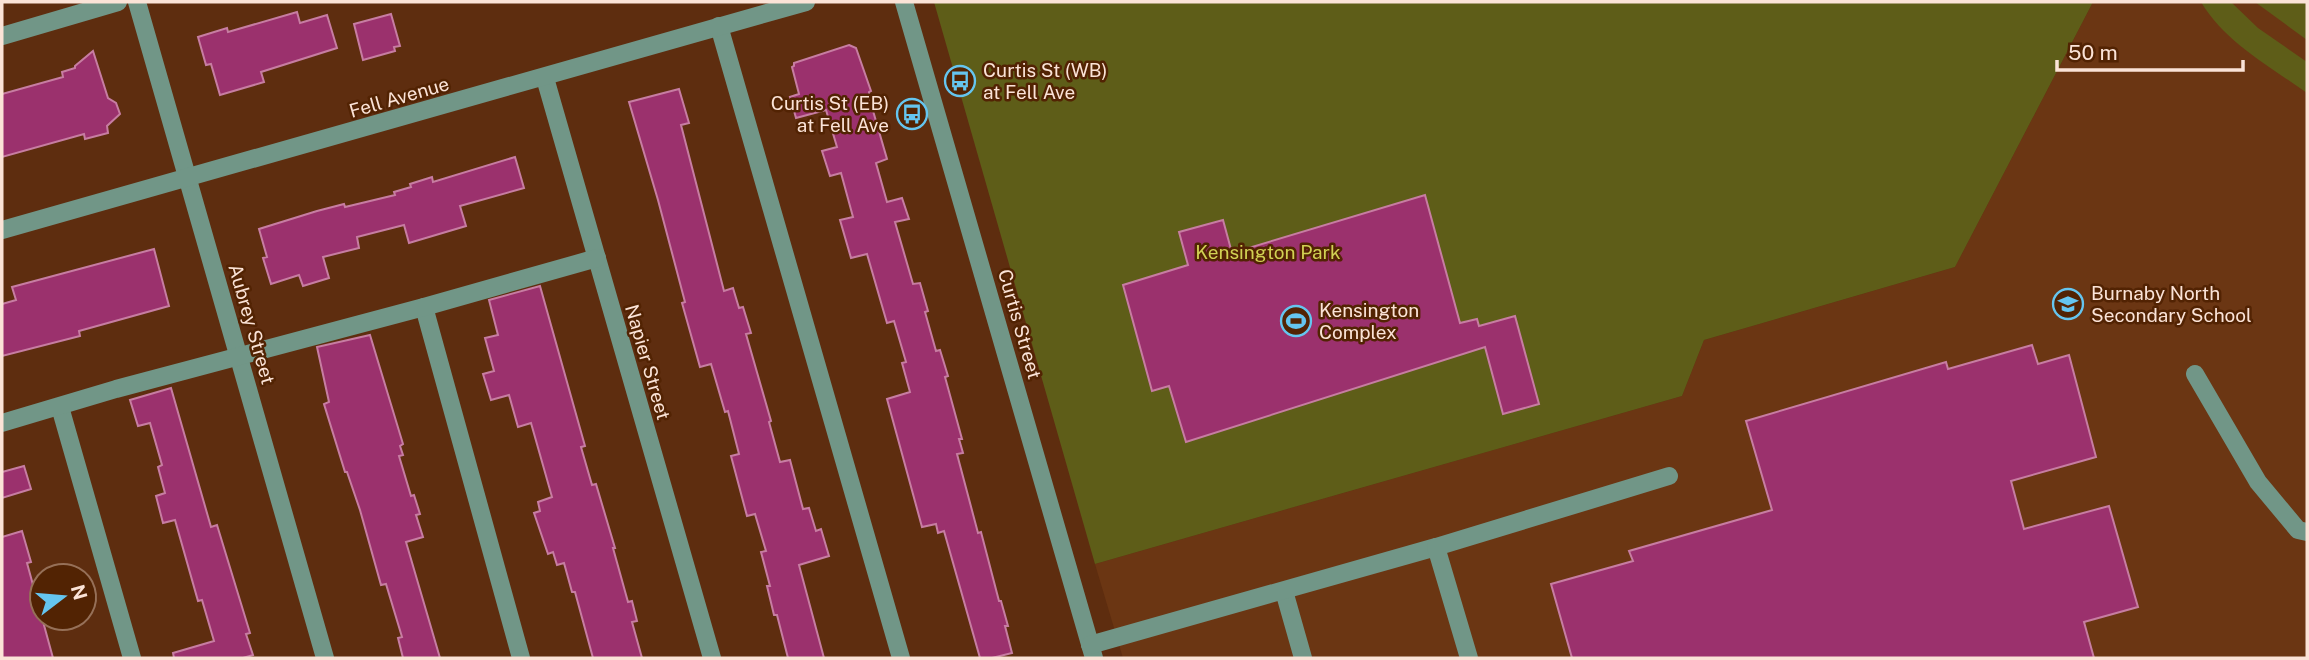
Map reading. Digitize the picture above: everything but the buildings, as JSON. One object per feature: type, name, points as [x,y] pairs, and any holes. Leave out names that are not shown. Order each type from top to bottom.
[{"type":"street","points":[[2,36],[118,2]]},
{"type":"street","name":"Aubrey Street","points":[[137,2],[325,658]]},
{"type":"street","name":"Fell Avenue","points":[[2,230],[806,2]]},
{"type":"street","name":"Curtis Street","points":[[904,2],[1092,652]]},
{"type":"street","points":[[719,26],[901,658]]},
{"type":"street","name":"Napier Street","points":[[545,78],[712,658]]},
{"type":"street","points":[[2,423],[116,389],[424,307],[597,257]]},
{"type":"street","points":[[424,307],[521,658]]},
{"type":"street","points":[[2195,374],[2258,482],[2298,530],[2307,533]]},
{"type":"street","points":[[60,407],[132,658]]},
{"type":"street","points":[[1092,652],[1284,591],[1669,476]]},
{"type":"street","points":[[1436,547],[1469,658]]},
{"type":"street","points":[[1284,591],[1303,658]]},
{"type":"shaded area","name":"Burnaby North Secondary School","points":[[2093,2],[2307,2],[2307,658],[1123,658],[1095,564],[1682,396],[1704,340],[1955,267]]},
{"type":"green space","name":"Kensington Park","points":[[934,2],[2093,2],[1955,267],[1704,340],[1682,396],[1095,564]]},
{"type":"green space","points":[[2201,2],[2231,2],[2258,28],[2307,62],[2307,93],[2235,41]]},
{"type":"green space","points":[[2255,2],[2307,2],[2307,40]]},
{"type":"place","name":"Curtis St (WB) at Fell Ave","points":[[960,81]]},
{"type":"place","name":"Curtis St (EB) at Fell Ave","points":[[912,114]]},
{"type":"place","name":"Burnaby North Secondary School","points":[[2068,304]]},
{"type":"place","name":"Kensington Complex","points":[[1296,321]]}]
